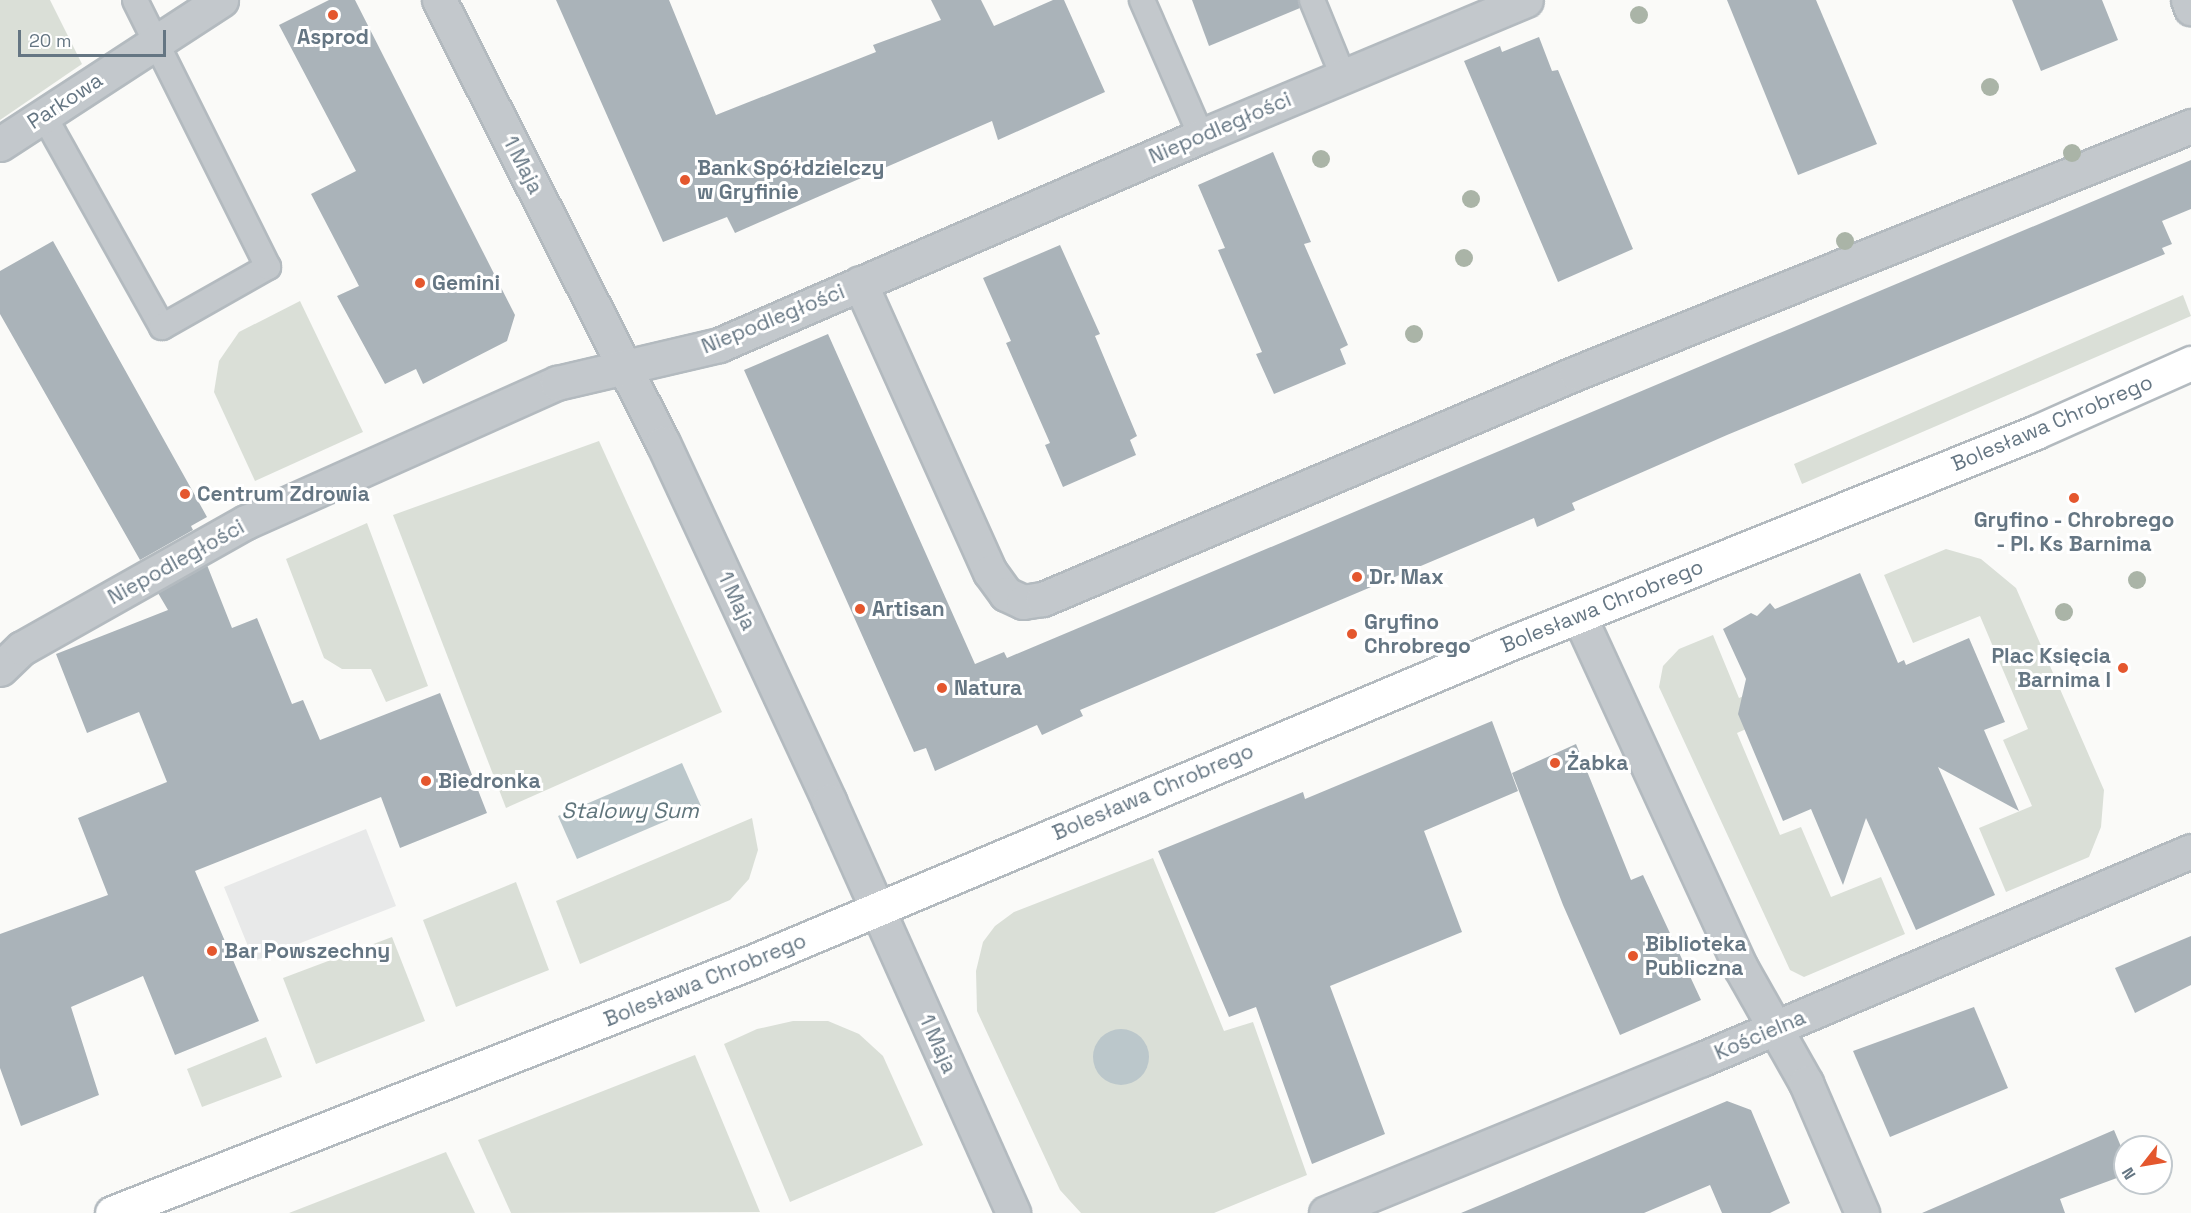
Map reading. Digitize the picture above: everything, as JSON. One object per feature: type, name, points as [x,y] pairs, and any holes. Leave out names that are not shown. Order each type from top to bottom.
[{"type":"main road","name":"Bolesława Chrobrego","points":[[126,1211],[878,909],[1579,616],[2036,432],[2191,363]]},
{"type":"street","name":"Parkowa","points":[[0,144],[221,0]]},
{"type":"street","name":"1 Maja","points":[[439,0],[628,370],[878,909],[1013,1213]]},
{"type":"street","name":"Niepodległości","points":[[0,669],[22,648],[246,522],[557,383],[628,370],[719,345],[1201,136],[1526,0]]},
{"type":"street","points":[[2188,0],[2191,8]]},
{"type":"street","points":[[860,283],[990,572],[1006,594],[1023,602],[1043,600],[1629,351],[2191,126]]},
{"type":"street","points":[[1579,616],[1741,968],[1806,1083],[1862,1213]]},
{"type":"street","name":"Kościelna","points":[[1326,1213],[1774,1029],[2191,851]]},
{"type":"lane","points":[[43,114],[162,327],[268,267],[154,43],[135,0]]},
{"type":"lane","points":[[1142,0],[1201,136]]},
{"type":"lane","points":[[1312,0],[1343,76]]},
{"type":"shaded area","points":[[0,0],[50,0],[82,64],[0,120]]},
{"type":"shaded area","points":[[2183,295],[2191,316],[1802,484],[1794,464]]},
{"type":"shaded area","points":[[300,301],[363,432],[255,481],[214,392],[219,361],[239,332]]},
{"type":"shaded area","points":[[599,441],[722,712],[506,808],[393,515]]},
{"type":"shaded area","points":[[367,523],[428,686],[386,702],[371,669],[342,669],[324,658],[286,559]]},
{"type":"shaded area","points":[[1946,549],[1981,559],[2016,588],[2104,790],[2101,827],[2089,857],[2006,892],[1979,828],[2032,806],[2003,740],[2028,729],[1980,616],[1913,643],[1884,575]]},
{"type":"shaded area","points":[[1713,635],[1739,698],[1795,674],[1808,702],[1737,733],[1780,835],[1801,827],[1831,897],[1881,877],[1905,934],[1804,977],[1790,970],[1659,687],[1663,666],[1679,649]]},
{"type":"shaded area","points":[[752,818],[758,850],[749,879],[730,900],[580,964],[556,901]]},
{"type":"shaded area","points":[[366,829],[396,906],[254,961],[224,887]]},
{"type":"shaded area","points":[[1153,858],[1224,1031],[1253,1022],[1307,1175],[1214,1213],[1081,1213],[1060,1190],[977,1011],[976,971],[983,942],[995,926],[1014,912]]},
{"type":"shaded area","points":[[516,882],[549,970],[456,1007],[423,920]]},
{"type":"shaded area","points":[[392,937],[425,1021],[316,1064],[283,978]]},
{"type":"shaded area","points":[[793,1021],[828,1021],[859,1034],[883,1056],[923,1145],[790,1202],[724,1044],[757,1029]]},
{"type":"shaded area","points":[[266,1037],[282,1077],[202,1107],[187,1069]]},
{"type":"shaded area","points":[[695,1055],[760,1212],[511,1213],[478,1140]]},
{"type":"shaded area","points":[[446,1152],[475,1213],[289,1213]]},
{"type":"water","name":"Stalowy Sum","points":[[682,763],[701,806],[577,859],[558,816]]},
{"type":"water","points":[[1121,1029],[1141,1037],[1149,1057],[1141,1077],[1121,1085],[1101,1077],[1093,1057],[1101,1037]]},
{"type":"building","points":[[329,0],[355,0],[515,315],[507,341],[423,384],[416,369],[385,384],[337,296],[359,286],[311,194],[356,171],[279,25]]},
{"type":"building","points":[[556,0],[669,0],[716,115],[876,52],[873,45],[941,20],[931,0],[981,0],[994,26],[1053,0],[1064,0],[1105,92],[998,140],[992,121],[735,233],[727,217],[663,242]]},
{"type":"building","points":[[1192,0],[1298,0],[1300,8],[1209,46]]},
{"type":"building","points":[[1727,0],[1816,0],[1877,144],[1798,175]]},
{"type":"building","points":[[2012,0],[2102,0],[2118,40],[2041,71]]},
{"type":"building","points":[[1539,37],[1552,71],[1558,70],[1633,249],[1558,282],[1464,61],[1500,46],[1502,52]]},
{"type":"building","points":[[1273,152],[1311,242],[1304,244],[1348,345],[1340,349],[1346,364],[1274,394],[1256,354],[1262,352],[1218,250],[1225,248],[1198,185]]},
{"type":"building","points":[[2191,160],[2191,209],[2162,221],[2172,244],[2162,248],[2165,254],[1727,435],[1572,503],[1575,510],[1537,527],[1534,518],[1080,710],[1083,716],[1042,735],[1037,725],[935,771],[926,748],[914,752],[744,370],[828,334],[975,664],[1004,652],[1007,658]]},
{"type":"building","points":[[53,241],[207,517],[191,526],[193,530],[140,560],[0,314],[0,271]]},
{"type":"building","points":[[1060,245],[1100,334],[1095,336],[1137,436],[1130,440],[1136,455],[1063,487],[1045,445],[1050,443],[1006,343],[1011,341],[983,278]]},
{"type":"building","points":[[207,565],[232,628],[257,618],[292,704],[303,700],[320,740],[440,693],[487,813],[400,848],[381,797],[195,871],[259,1021],[175,1055],[143,976],[71,1007],[99,1095],[21,1126],[0,1068],[0,934],[108,895],[78,818],[167,782],[139,712],[87,733],[56,654],[168,610],[158,593]]},
{"type":"building","points":[[1860,573],[1898,663],[1904,660],[1906,665],[1969,638],[2005,722],[1984,730],[2019,811],[1938,767],[1995,895],[1916,930],[1866,818],[1843,885],[1811,809],[1783,821],[1738,714],[1746,679],[1723,629],[1751,613],[1757,616],[1770,603],[1775,609]]},
{"type":"building","points":[[1492,721],[1518,791],[1424,831],[1462,932],[1330,986],[1385,1134],[1312,1164],[1256,1007],[1229,1017],[1158,851],[1303,792],[1305,799]]},
{"type":"building","points":[[1576,744],[1631,880],[1643,875],[1701,1000],[1620,1035],[1563,905],[1512,773]]},
{"type":"building","points":[[2191,936],[2191,985],[2135,1013],[2115,968]]},
{"type":"building","points":[[1974,1007],[2008,1088],[1890,1137],[1853,1051]]},
{"type":"building","points":[[1727,1101],[1751,1110],[1790,1203],[1770,1213],[1722,1213],[1710,1185],[1644,1213],[1461,1213]]},
{"type":"building","points":[[2114,1130],[2116,1135],[2113,1135],[2113,1179],[2060,1199],[2065,1213],[1922,1213]]},
{"type":"place","name":"Asprod","points":[[333,15]]},
{"type":"place","name":"Bank Spółdzielczy w Gryfinie","points":[[685,180]]},
{"type":"place","name":"Gemini","points":[[420,283]]},
{"type":"place","name":"Centrum Zdrowia","points":[[185,494]]},
{"type":"place","name":"Gryfino - Chrobrego - Pl. Ks Barnima","points":[[2074,498]]},
{"type":"place","name":"Dr. Max","points":[[1357,577]]},
{"type":"place","name":"Artisan","points":[[860,609]]},
{"type":"place","name":"Gryfino Chrobrego","points":[[1352,634]]},
{"type":"place","name":"Plac Księcia Barnima I","points":[[2123,668]]},
{"type":"place","name":"Natura","points":[[942,688]]},
{"type":"place","name":"Żabka","points":[[1555,763]]},
{"type":"place","name":"Biedronka","points":[[426,781]]},
{"type":"place","name":"Bar Powszechny","points":[[212,951]]},
{"type":"place","name":"Biblioteka Publiczna","points":[[1633,956]]}]
